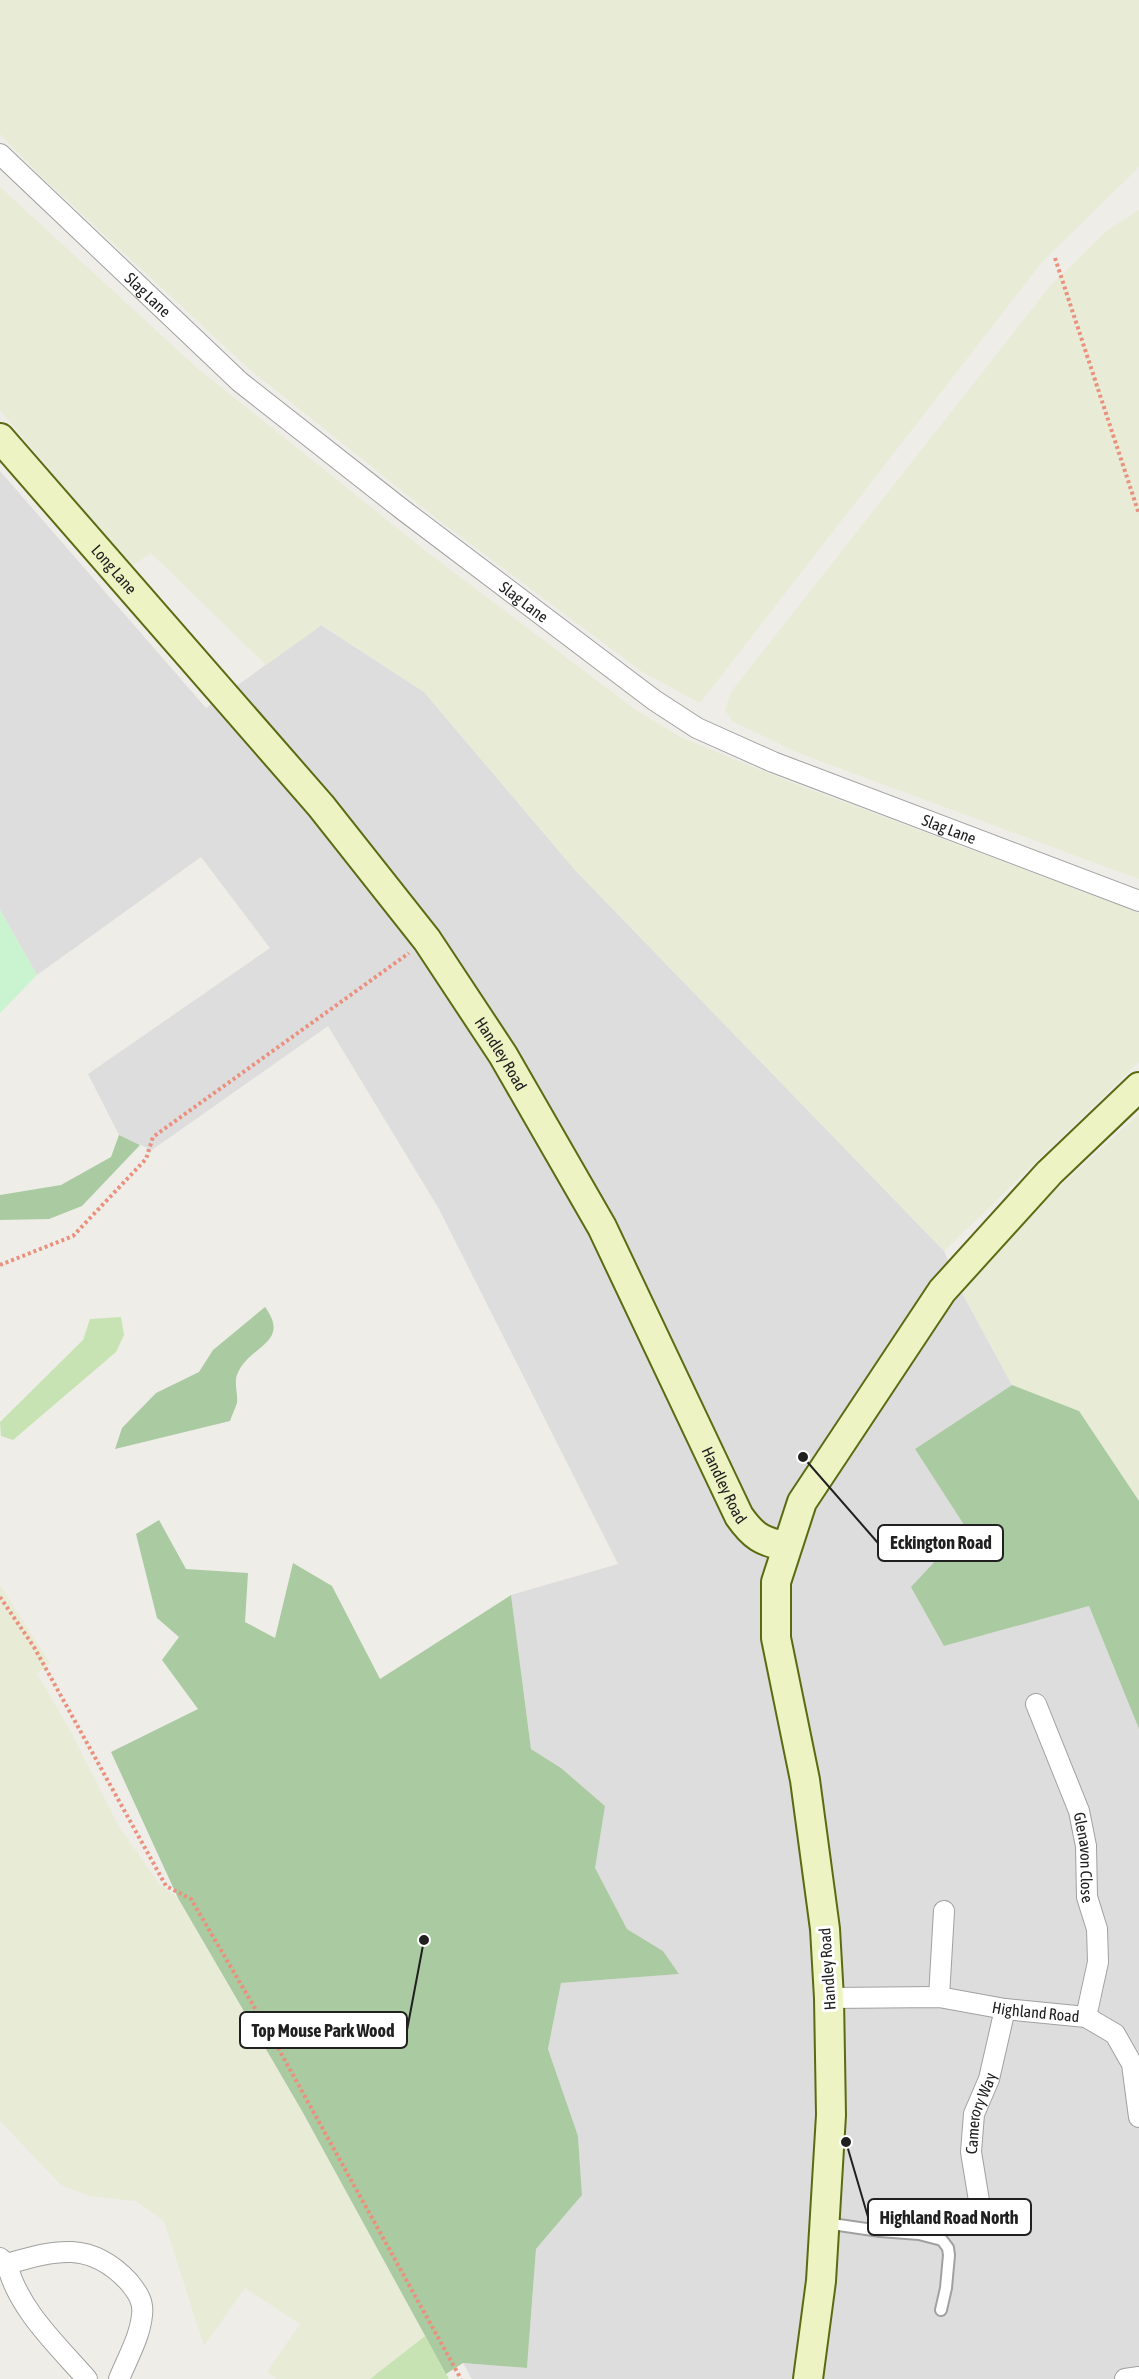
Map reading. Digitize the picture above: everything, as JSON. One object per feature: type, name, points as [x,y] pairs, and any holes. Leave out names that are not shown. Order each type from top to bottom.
[{"type":"main road","name":"Long Lane","points":[[0,438],[228,699]]},
{"type":"main road","name":"Handley Road","points":[[228,699],[321,807],[427,940],[503,1055],[602,1227],[739,1516],[750,1532],[768,1543],[786,1546],[776,1582],[776,1638],[805,1780],[825,1929],[829,1998],[831,2115],[821,2281],[808,2379]]},
{"type":"main road","points":[[786,1546],[802,1502],[942,1292],[1049,1173],[1139,1087]]},
{"type":"street","name":"Slag Lane","points":[[0,154],[240,382],[412,517],[654,700],[698,728],[773,762],[1139,900]]},
{"type":"street","name":"Glenavon Close","points":[[1036,1704],[1079,1811],[1086,1846],[1087,1897],[1097,1929],[1098,1962],[1086,2017]]},
{"type":"street","points":[[939,1997],[944,1911]]},
{"type":"street","name":"Highland Road","points":[[829,1998],[939,1997],[1005,2009],[1086,2017],[1115,2034],[1132,2064],[1139,2117]]},
{"type":"street","name":"Camerory Way","points":[[982,2219],[971,2152],[974,2115],[989,2079],[1005,2009]]},
{"type":"street","points":[[87,2379],[46,2333],[12,2285],[4,2261],[43,2254],[74,2252],[101,2259],[116,2269],[140,2295],[143,2312],[139,2330],[119,2379]]},
{"type":"street","points":[[1125,2379],[1139,2377]]},
{"type":"lane","points":[[825,2223],[919,2234],[942,2241],[948,2248],[949,2255],[941,2310]]},
{"type":"path","points":[[1055,258],[1139,514]]},
{"type":"path","points":[[0,1265],[73,1236],[146,1160],[153,1137],[427,940]]},
{"type":"path","points":[[0,1597],[33,1647],[166,1886],[191,1899],[277,2046],[461,2379]]},
{"type":"shaded area","points":[[0,471],[206,708],[321,625],[424,692],[575,870],[944,1251],[960,1289],[1012,1385],[915,1449],[966,1528],[944,1646],[1089,1606],[1139,1729],[1139,2379],[472,2379],[463,2363],[527,2368],[536,2249],[582,2195],[578,2136],[548,2049],[561,1983],[678,1974],[663,1951],[627,1929],[594,1868],[605,1806],[561,1768],[531,1749],[511,1595],[618,1564],[439,1209],[328,1026],[152,1150],[119,1135],[88,1074],[270,948],[201,857],[37,975],[0,910]]},
{"type":"green space","points":[[0,0],[1139,0],[1139,167],[1042,262],[700,703],[641,671],[440,521],[248,368],[40,175],[0,134]]},
{"type":"green space","points":[[0,187],[197,368],[427,552],[633,708],[680,737],[790,782],[1139,913],[1139,1062],[944,1251],[575,870],[424,692],[322,625],[266,665],[151,553],[131,567],[0,410]]},
{"type":"green space","points":[[1139,210],[1139,879],[796,752],[732,721],[725,710],[731,692],[1051,285],[1109,229]]},
{"type":"green space","points":[[0,910],[37,975],[0,1013]]},
{"type":"green space","points":[[1139,1114],[1139,1501],[1079,1411],[1012,1385],[960,1289],[1001,1240]]},
{"type":"green space","points":[[119,1135],[140,1145],[82,1206],[49,1219],[0,1220],[0,1195],[61,1185],[111,1157]]},
{"type":"green space","points":[[265,1307],[272,1319],[274,1329],[271,1337],[242,1365],[237,1375],[237,1403],[230,1421],[115,1449],[122,1428],[156,1393],[199,1372],[213,1350]]},
{"type":"green space","points":[[121,1317],[124,1335],[116,1352],[13,1440],[1,1436],[0,1422],[83,1340],[90,1319]]},
{"type":"green space","points":[[1012,1385],[1079,1411],[1139,1501],[1139,1729],[1089,1606],[944,1646],[911,1587],[966,1528],[915,1449]]},
{"type":"green space","points":[[159,1520],[186,1569],[248,1573],[245,1622],[275,1638],[293,1563],[332,1586],[380,1679],[511,1595],[531,1749],[561,1768],[605,1806],[595,1868],[627,1929],[663,1951],[679,1974],[561,1983],[548,2049],[578,2136],[582,2195],[536,2249],[527,2368],[463,2363],[446,2374],[302,2111],[178,1898],[111,1752],[198,1709],[162,1660],[179,1637],[157,1618],[136,1534]]},
{"type":"green space","points":[[0,1585],[50,1663],[37,1674],[71,1732],[118,1825],[160,1885],[178,1898],[302,2111],[425,2336],[370,2379],[277,2379],[267,2372],[300,2324],[245,2288],[204,2346],[164,2221],[136,2201],[90,2196],[61,2185],[0,2121]]},
{"type":"green space","points":[[425,2336],[449,2379],[370,2379]]},
{"type":"place","name":"Eckington Road","points":[[803,1457]]},
{"type":"place","name":"Top Mouse Park Wood","points":[[424,1940]]},
{"type":"place","name":"Highland Road North","points":[[846,2142]]}]
